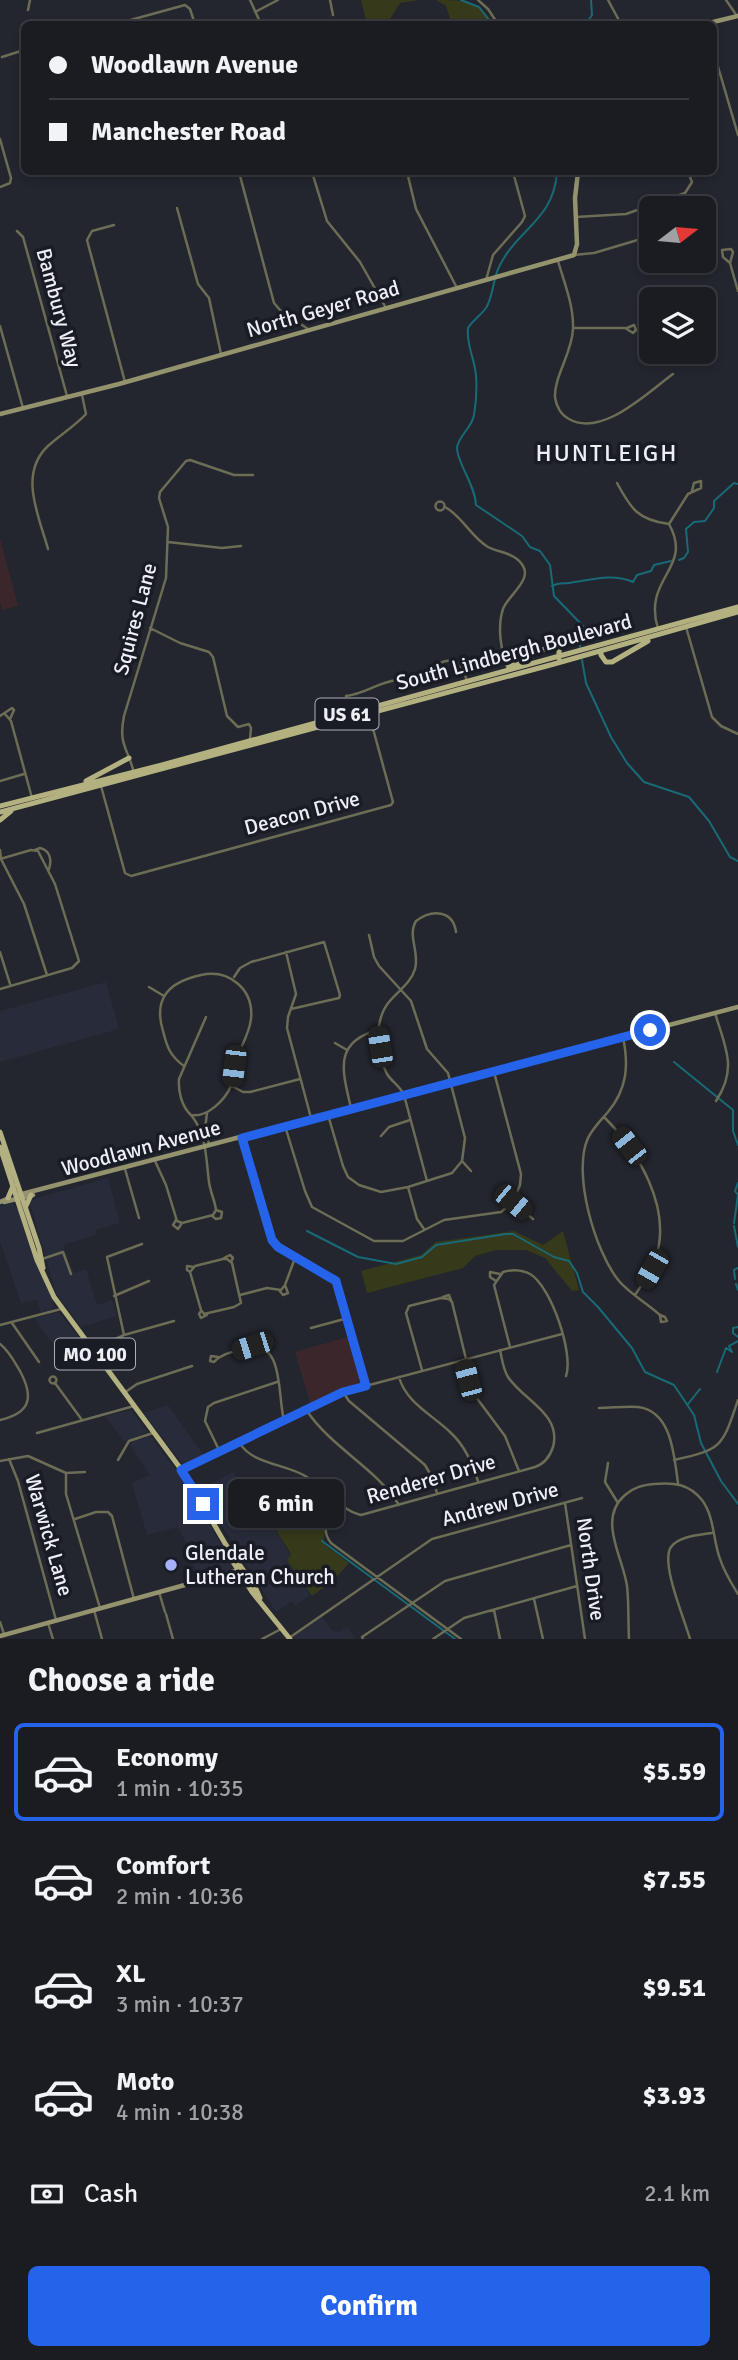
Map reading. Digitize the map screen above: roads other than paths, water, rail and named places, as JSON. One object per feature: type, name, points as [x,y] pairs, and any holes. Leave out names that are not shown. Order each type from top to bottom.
[{"type":"main road","name":"South Lindbergh Boulevard","points":[[55,795],[73,787],[135,774],[554,664],[606,644],[738,610]]},
{"type":"main road","name":"South Lindbergh Boulevard","points":[[588,652],[601,651],[738,610]]},
{"type":"main road","points":[[606,644],[601,651],[603,659],[612,662],[658,632]]},
{"type":"main road","points":[[500,673],[552,645],[559,649],[559,656],[554,664]]},
{"type":"main road","name":"South Lindbergh Boulevard","points":[[55,795],[101,786],[250,741],[559,656],[573,656]]},
{"type":"main road","points":[[73,787],[129,758]]},
{"type":"main road","name":"US 61","points":[[0,806],[55,795]]},
{"type":"main road","name":"US 61","points":[[0,812],[55,795]]},
{"type":"main road","points":[[0,820],[18,807]]},
{"type":"main road","name":"MO 100","points":[[0,1132],[19,1197],[42,1259],[43,1271]]},
{"type":"main road","name":"MO 100","points":[[0,1147],[16,1186]]},
{"type":"main road","points":[[16,1186],[31,1194],[23,1208],[8,1200],[16,1186]]},
{"type":"main road","name":"MO 100","points":[[23,1208],[37,1261],[51,1293],[181,1470],[240,1570],[289,1638]]},
{"type":"street","points":[[28,10],[30,0]]},
{"type":"street","points":[[250,0],[260,21]]},
{"type":"street","points":[[255,12],[278,0]]},
{"type":"street","points":[[330,0],[333,15]]},
{"type":"street","points":[[478,0],[496,21]]},
{"type":"street","points":[[608,0],[619,21]]},
{"type":"street","points":[[717,21],[737,16],[726,0]]},
{"type":"street","points":[[127,21],[184,5],[190,9],[194,21]]},
{"type":"street","points":[[2,57],[21,51]]},
{"type":"street","points":[[717,63],[738,135]]},
{"type":"street","points":[[0,139],[10,183],[0,187]]},
{"type":"street","points":[[240,175],[274,303],[308,329]]},
{"type":"street","points":[[313,175],[327,221],[360,262],[386,308]]},
{"type":"street","points":[[408,175],[416,209],[457,288]]},
{"type":"street","points":[[488,280],[493,255],[523,222],[524,216],[514,175]]},
{"type":"street","points":[[578,175],[575,217],[577,244],[574,255],[594,253],[639,240]]},
{"type":"street","points":[[575,217],[626,214],[685,193],[692,182],[689,175]]},
{"type":"street","points":[[177,208],[198,284],[209,298],[222,354]]},
{"type":"street","points":[[114,225],[92,231],[87,240],[125,382]]},
{"type":"street","name":"Bambury Way","points":[[17,230],[23,237],[67,397]]},
{"type":"street","name":"North Geyer Road","points":[[0,414],[125,382],[574,255]]},
{"type":"street","points":[[558,261],[569,299],[573,328],[569,354],[555,394],[560,411],[572,422],[593,423],[619,414],[673,374]]},
{"type":"street","points":[[730,263],[738,292]]},
{"type":"street","points":[[0,326],[23,408]]},
{"type":"street","points":[[573,328],[627,328]]},
{"type":"street","points":[[48,549],[32,491],[33,472],[37,459],[46,448],[86,414],[81,393]]},
{"type":"street","name":"Squires Lane","points":[[135,774],[123,745],[122,724],[166,578],[167,522],[159,498],[160,492],[186,461],[190,460],[234,475],[253,475]]},
{"type":"street","points":[[617,483],[630,506],[641,516],[669,524]]},
{"type":"street","points":[[669,524],[681,502],[692,491]]},
{"type":"street","points":[[444,507],[488,547],[509,554],[521,562],[525,574],[521,586],[503,608],[501,623],[501,648],[507,668]]},
{"type":"street","points":[[658,632],[654,614],[656,595],[677,553],[676,539],[669,524]]},
{"type":"street","points":[[168,542],[222,548],[241,546]]},
{"type":"street","points":[[686,627],[712,717],[721,726],[738,734]]},
{"type":"street","points":[[150,628],[180,643],[209,652],[215,662],[228,718],[239,727],[249,724],[250,741]]},
{"type":"street","points":[[346,696],[367,691],[386,682],[413,677],[442,661],[459,666],[467,681]]},
{"type":"street","points":[[0,716],[13,709],[14,713],[10,719]]},
{"type":"street","name":"Deacon Drive","points":[[101,786],[127,876],[391,805],[393,802],[385,768],[369,713]]},
{"type":"street","points":[[5,715],[10,719],[32,798]]},
{"type":"street","points":[[0,781],[25,774]]},
{"type":"street","points":[[0,859],[40,848],[47,851],[51,859],[48,870]]},
{"type":"street","points":[[0,850],[0,859],[24,904],[47,975]]},
{"type":"street","points":[[0,989],[78,964],[79,957],[48,870],[42,856],[35,850]]},
{"type":"street","points":[[427,1181],[404,1095],[383,1064],[378,1030],[382,1013],[409,981],[415,968],[416,954],[412,931],[416,921],[444,913],[453,920],[456,932]]},
{"type":"street","points":[[328,1115],[342,1166],[348,1177],[359,1185],[381,1192],[408,1187],[452,1173],[462,1161],[465,1138],[447,1073],[427,1049],[411,1001],[374,957],[369,935]]},
{"type":"street","points":[[233,978],[244,965],[324,942],[339,998],[291,1009]]},
{"type":"street","points":[[0,952],[10,984]]},
{"type":"street","points":[[286,952],[296,995],[286,1028],[311,1119]]},
{"type":"street","points":[[184,1066],[169,1053],[159,1013],[164,996],[175,984],[201,975],[219,973],[233,978],[242,987],[249,1002],[251,1018],[234,1066],[232,1086],[207,1114],[191,1115]]},
{"type":"street","points":[[149,987],[164,996]]},
{"type":"street","name":"Woodlawn Avenue","points":[[0,1202],[738,1007]]},
{"type":"street","points":[[715,1013],[730,1060],[727,1080],[716,1101]]},
{"type":"street","points":[[206,1017],[179,1079],[179,1090],[186,1110],[198,1126],[207,1147]]},
{"type":"street","points":[[351,1108],[342,1071],[347,1050],[360,1037],[378,1030]]},
{"type":"street","points":[[623,1037],[626,1076],[616,1102],[590,1134],[584,1152],[583,1179],[592,1224],[608,1263],[617,1278],[660,1315]]},
{"type":"street","points":[[335,1043],[347,1050]]},
{"type":"street","points":[[285,1126],[312,1207],[374,1241],[403,1241],[444,1220],[500,1212],[513,1202],[521,1174],[494,1072]]},
{"type":"street","points":[[232,1086],[243,1092],[250,1092],[300,1079]]},
{"type":"street","points":[[207,1114],[205,1129],[209,1184],[216,1210],[212,1216]]},
{"type":"street","points":[[198,1126],[203,1116]]},
{"type":"street","points":[[604,1117],[617,1130],[638,1160],[650,1186],[658,1217],[659,1244],[656,1256],[652,1269],[635,1295]]},
{"type":"street","points":[[381,1136],[389,1127],[410,1120]]},
{"type":"street","points":[[242,1138],[272,1240],[295,1258],[336,1281],[366,1386]]},
{"type":"street","points":[[155,1161],[166,1185],[176,1220],[182,1223],[212,1216],[221,1218],[222,1212],[216,1210]]},
{"type":"street","points":[[462,1161],[471,1171]]},
{"type":"street","points":[[125,1169],[139,1218]]},
{"type":"street","points":[[408,1187],[417,1219],[424,1229]]},
{"type":"street","points":[[513,1202],[533,1219]]},
{"type":"street","points":[[124,1335],[107,1257],[142,1244]]},
{"type":"street","points":[[42,1259],[63,1252],[71,1274]]},
{"type":"street","points":[[224,1258],[231,1262],[240,1295],[242,1300],[239,1305],[204,1313],[192,1269],[224,1258]]},
{"type":"street","points":[[279,1290],[285,1285],[295,1258]]},
{"type":"street","points":[[496,1281],[490,1277],[490,1272],[500,1274],[516,1270],[532,1275],[537,1280],[550,1300],[562,1334],[569,1366],[566,1376]]},
{"type":"street","points":[[500,1274],[494,1285],[510,1348]]},
{"type":"street","points":[[114,1296],[149,1281]]},
{"type":"street","points":[[240,1295],[267,1288],[279,1290],[283,1295],[288,1293],[285,1285]]},
{"type":"street","points":[[422,1371],[406,1312],[409,1306],[443,1297],[450,1300],[473,1393],[505,1436],[519,1471]]},
{"type":"street","points":[[0,1325],[61,1308]]},
{"type":"street","points":[[311,1328],[348,1318]]},
{"type":"street","points":[[92,1351],[105,1342],[124,1335],[174,1321]]},
{"type":"street","points":[[12,1323],[39,1362]]},
{"type":"street","points":[[181,1470],[343,1392],[562,1334]]},
{"type":"street","points":[[262,1347],[270,1338],[272,1342],[267,1350]]},
{"type":"street","points":[[0,1343],[14,1360],[29,1393],[26,1406],[21,1411],[1,1420],[0,1414]]},
{"type":"street","points":[[218,1357],[252,1346],[267,1350],[273,1359],[279,1381],[284,1420]]},
{"type":"street","name":"Renderer Drive","points":[[239,1442],[248,1455],[287,1467],[309,1478],[351,1513],[361,1515],[542,1464],[552,1451],[554,1440],[550,1421],[506,1373],[500,1350]]},
{"type":"street","points":[[124,1393],[137,1384],[192,1366]]},
{"type":"street","points":[[399,1377],[406,1394],[453,1434],[472,1463],[479,1482]]},
{"type":"street","points":[[219,1452],[205,1421],[208,1407],[279,1381]]},
{"type":"street","points":[[55,1383],[83,1421]]},
{"type":"street","points":[[343,1392],[349,1401],[425,1465],[438,1493]]},
{"type":"street","points":[[674,1460],[704,1453],[723,1440],[738,1400]]},
{"type":"street","points":[[37,1433],[134,1406]]},
{"type":"street","points":[[599,1408],[639,1407],[658,1416],[667,1429],[678,1483]]},
{"type":"street","points":[[307,1411],[332,1442],[391,1492],[400,1505]]},
{"type":"street","points":[[118,1460],[129,1441],[153,1433]]},
{"type":"street","points":[[0,1461],[28,1456],[66,1473],[85,1472]]},
{"type":"street","name":"Warwick Lane","points":[[9,1459],[18,1481],[57,1620]]},
{"type":"street","points":[[608,1463],[605,1482],[618,1503]]},
{"type":"street","points":[[66,1473],[66,1494],[75,1519],[102,1639]]},
{"type":"street","points":[[629,1639],[627,1584],[612,1526],[618,1503],[642,1485],[678,1483],[692,1490],[707,1508],[719,1558],[738,1594]]},
{"type":"street","name":"Andrew Drive","points":[[289,1638],[432,1539],[582,1498]]},
{"type":"street","name":"North Drive","points":[[565,1503],[585,1639]]},
{"type":"street","points":[[340,1504],[325,1525],[328,1539],[374,1578],[461,1639]]},
{"type":"street","points":[[75,1519],[102,1511],[111,1516],[134,1599]]},
{"type":"street","points":[[690,1639],[668,1568],[669,1552],[672,1546],[681,1540],[713,1533]]},
{"type":"street","points":[[363,1638],[445,1581],[571,1545]]},
{"type":"street","points":[[0,1622],[5,1636],[240,1570]]},
{"type":"street","points":[[433,1639],[464,1618],[577,1586]]},
{"type":"street","points":[[159,1592],[173,1639]]},
{"type":"street","points":[[534,1599],[543,1639]]},
{"type":"street","points":[[494,1609],[500,1639]]},
{"type":"street","points":[[48,1623],[53,1639]]},
{"type":"street","points":[[262,1639],[282,1628]]},
{"type":"waterway","points":[[461,0],[479,7],[490,21]]},
{"type":"waterway","points":[[588,21],[592,15],[591,0]]},
{"type":"waterway","points":[[556,175],[549,202],[507,254],[497,272],[488,304],[468,328],[476,376],[476,401],[473,420],[457,448],[473,489],[476,505],[522,536],[530,547],[540,551],[550,565],[554,596],[585,628],[579,639],[580,647]]},
{"type":"waterway","points":[[679,560],[688,552],[686,529],[694,522],[705,521],[714,508],[714,501],[734,483],[738,484]]},
{"type":"waterway","points":[[552,586],[609,578],[633,582],[637,575],[651,571],[654,565],[671,561]]},
{"type":"waterway","points":[[582,660],[586,683],[611,737],[627,763],[644,782],[689,797],[709,821],[730,857],[738,861]]},
{"type":"waterway","points":[[674,1062],[733,1110],[733,1131],[738,1145]]},
{"type":"waterway","points":[[734,1223],[738,1195],[735,1191],[738,1183]]},
{"type":"waterway","points":[[734,1226],[738,1247]]},
{"type":"waterway","points":[[307,1231],[358,1257],[396,1264],[422,1257],[436,1245],[506,1234],[513,1234],[554,1257],[569,1261],[577,1273],[583,1292],[632,1348],[645,1372],[674,1385],[694,1415],[701,1443],[721,1481],[738,1504]]},
{"type":"waterway","points":[[735,1279],[734,1270],[738,1268]]},
{"type":"waterway","points":[[736,1284],[738,1290]]},
{"type":"waterway","points":[[738,1327],[733,1328],[733,1333],[738,1337]]},
{"type":"waterway","points":[[717,1372],[726,1348],[732,1352],[729,1346],[738,1341]]},
{"type":"waterway","points":[[688,1404],[700,1389]]},
{"type":"waterway","points":[[239,1481],[286,1501]]},
{"type":"waterway","points":[[322,1541],[455,1639]]},
{"type":"place","name":"Glendale Lutheran Church","points":[[171,1565]]},
{"type":"district","name":"HUNTLEIGH","points":[[607,453]]}]
